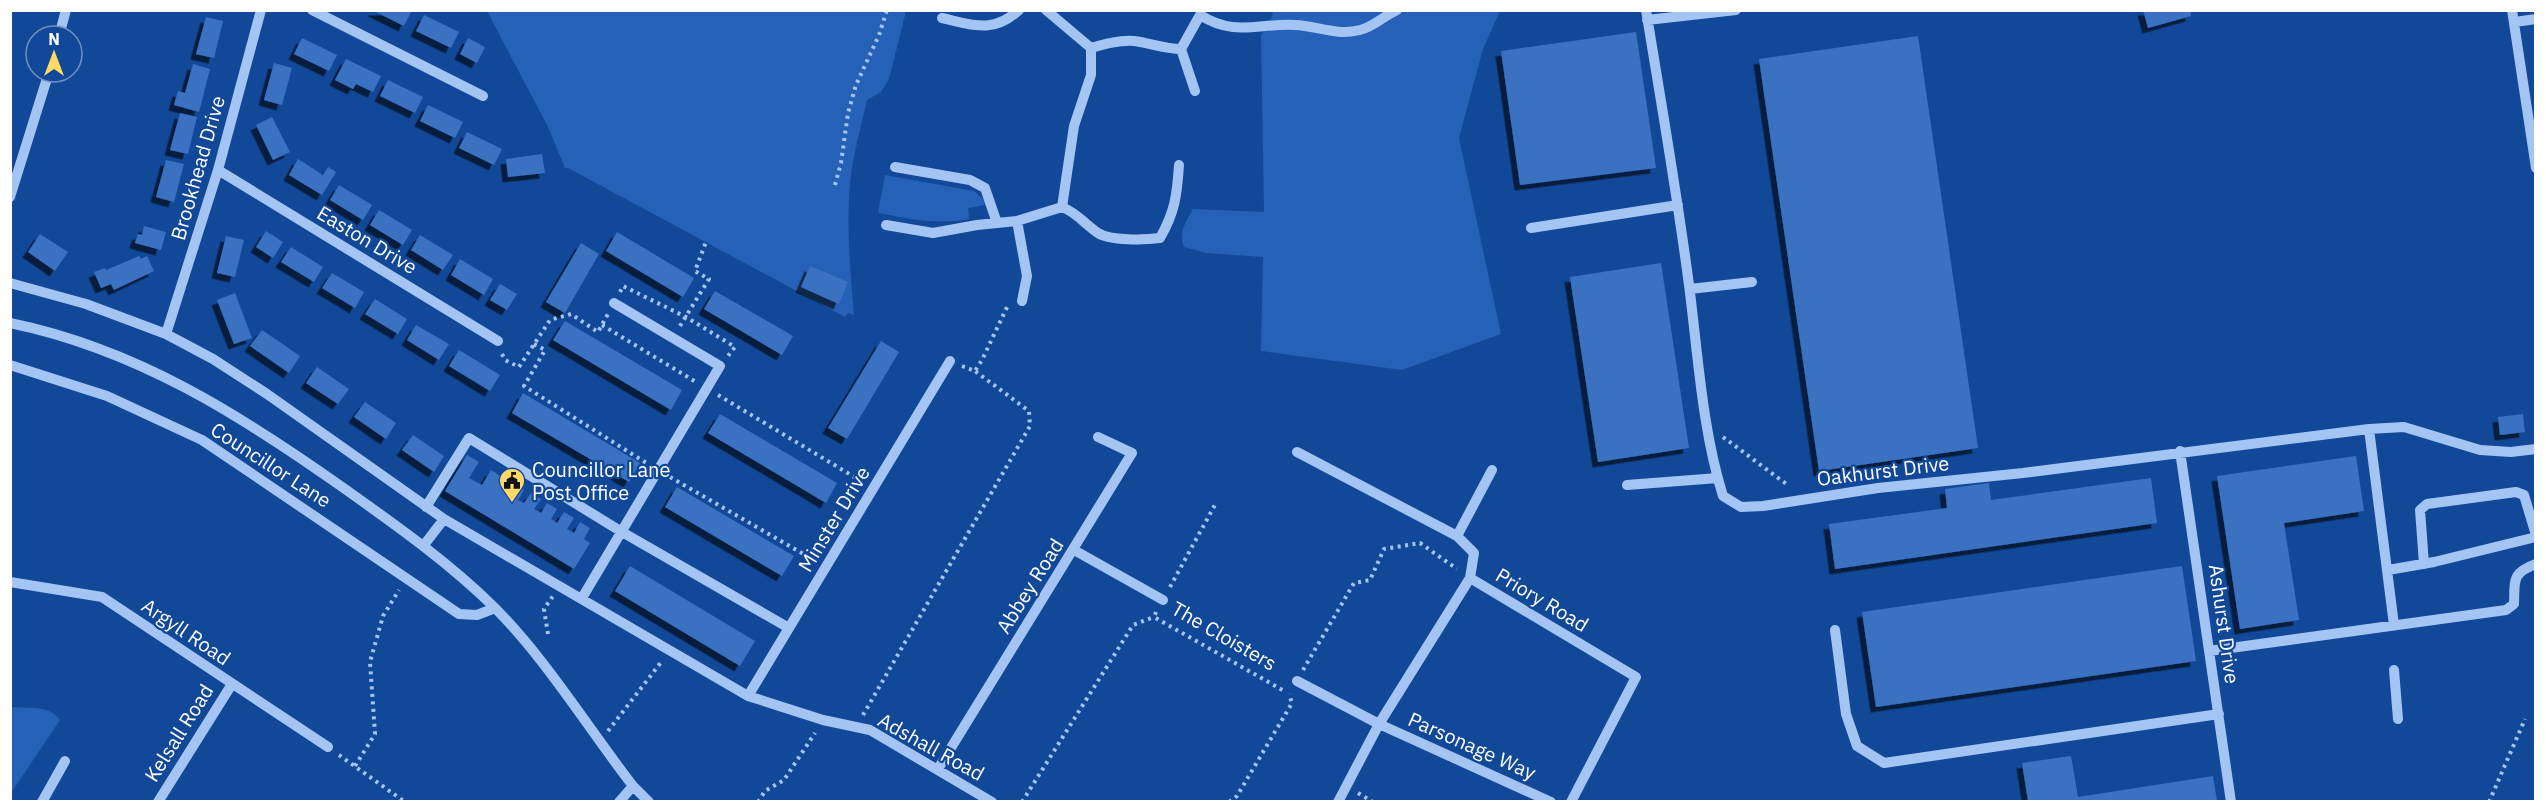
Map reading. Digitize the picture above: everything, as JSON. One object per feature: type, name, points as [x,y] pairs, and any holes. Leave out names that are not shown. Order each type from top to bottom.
[{"type":"street","name":"Brookhead Drive","points":[[166,334],[218,170],[261,10]]},
{"type":"street","points":[[312,10],[483,96]]},
{"type":"street","points":[[942,18],[976,26],[996,26],[1008,21],[1019,10]]},
{"type":"street","points":[[1046,10],[1092,48]]},
{"type":"street","points":[[1194,91],[1181,49],[1200,15],[1214,24],[1239,29],[1298,25],[1327,31],[1348,32],[1362,30],[1397,10]]},
{"type":"street","points":[[1646,15],[1736,10]]},
{"type":"street","name":"Oakhurst Drive","points":[[1646,15],[1678,205],[1708,426],[1718,478],[1723,496],[1741,507],[1878,488],[2023,473],[2180,451],[2369,429],[2404,427],[2480,450],[2511,452],[2535,449]]},
{"type":"street","points":[[2535,18],[2514,16],[2535,168]]},
{"type":"street","points":[[1092,48],[1114,42],[1132,41],[1164,49],[1181,49]]},
{"type":"street","points":[[1062,207],[1074,126],[1092,75],[1092,48]]},
{"type":"street","points":[[10,197],[45,84]]},
{"type":"street","points":[[886,225],[933,233],[976,225],[1017,221],[1062,207],[1075,212],[1099,234],[1138,240],[1160,238],[1172,217],[1177,196],[1179,165]]},
{"type":"street","points":[[895,168],[970,180],[978,184],[985,188],[997,223]]},
{"type":"street","name":"Easton Drive","points":[[218,170],[498,342]]},
{"type":"street","points":[[1531,228],[1678,205]]},
{"type":"street","points":[[1017,221],[1027,276],[1022,301]]},
{"type":"street","points":[[1690,289],[1752,282]]},
{"type":"street","points":[[10,283],[86,304],[166,334],[213,359],[267,394],[444,519],[748,696]]},
{"type":"street","points":[[582,598],[720,366],[614,303]]},
{"type":"street","name":"Councillor Lane","points":[[10,323],[123,359],[182,384],[285,447],[424,545],[495,608],[533,652],[633,786],[649,801]]},
{"type":"street","name":"Minster Drive","points":[[748,696],[950,362]]},
{"type":"street","name":"Councillor Lane","points":[[10,365],[107,396],[202,440],[459,614],[477,615],[495,608]]},
{"type":"street","points":[[2369,429],[2394,625]]},
{"type":"street","name":"Abbey Road","points":[[938,769],[1132,453],[1098,437]]},
{"type":"street","points":[[426,507],[469,438],[621,532],[789,628]]},
{"type":"street","name":"Ashurst Drive","points":[[2180,451],[2231,801]]},
{"type":"street","points":[[1297,452],[1457,536],[1474,553],[1470,578]]},
{"type":"street","points":[[1457,536],[1492,470]]},
{"type":"street","points":[[1627,485],[1718,478]]},
{"type":"street","points":[[2388,570],[2424,564],[2535,536],[2524,495],[2516,492],[2427,504],[2420,510],[2424,564]]},
{"type":"street","points":[[424,545],[444,519]]},
{"type":"street","name":"The Cloisters","points":[[1074,550],[1163,600]]},
{"type":"street","points":[[2210,651],[2506,610],[2514,604],[2515,581],[2521,570],[2535,564]]},
{"type":"street","name":"Priory Road","points":[[1338,801],[1379,724],[1470,578],[1636,676],[1571,801]]},
{"type":"street","name":"Argyll Road","points":[[10,582],[102,597],[328,747]]},
{"type":"street","points":[[1835,630],[1846,714],[1857,746],[1884,763],[2219,714]]},
{"type":"street","points":[[2394,670],[2398,719]]},
{"type":"street","name":"The Cloisters","points":[[1297,681],[1379,724]]},
{"type":"street","name":"Kelsall Road","points":[[158,801],[232,684]]},
{"type":"street","name":"Adshall Road","points":[[748,696],[823,720],[870,730],[992,801]]},
{"type":"street","name":"Parsonage Way","points":[[1379,724],[1551,801]]},
{"type":"street","points":[[42,801],[65,761]]},
{"type":"street","points":[[619,801],[633,786]]},
{"type":"path","points":[[835,185],[841,163],[848,113],[856,85],[879,35],[887,10]]},
{"type":"path","points":[[673,337],[709,279],[695,271],[706,242]]},
{"type":"path","points":[[498,342],[505,360],[519,368],[550,320],[571,314],[598,332],[624,286],[686,317],[735,347],[720,366]]},
{"type":"path","points":[[975,371],[1010,301]]},
{"type":"path","points":[[602,325],[873,489]]},
{"type":"path","points":[[534,344],[545,350],[524,386],[658,471],[826,567]]},
{"type":"path","points":[[856,728],[1030,426],[1029,411],[975,371],[950,362]]},
{"type":"path","points":[[1708,426],[1806,499]]},
{"type":"path","points":[[1163,600],[1216,502]]},
{"type":"path","points":[[1297,681],[1354,583],[1370,580],[1384,549],[1420,543],[1470,578]]},
{"type":"path","points":[[355,766],[375,734],[369,662],[383,616],[407,577]]},
{"type":"path","points":[[548,634],[544,609],[560,586]]},
{"type":"path","name":"The Cloisters","points":[[1163,600],[1154,617],[1289,694],[1297,681]]},
{"type":"path","points":[[1022,801],[1133,625],[1154,617]]},
{"type":"path","points":[[599,742],[670,651]]},
{"type":"path","points":[[1229,801],[1238,796],[1292,703],[1289,694]]},
{"type":"path","points":[[2489,801],[2525,719]]},
{"type":"path","points":[[758,801],[765,791],[784,780],[823,720]]},
{"type":"path","points":[[328,747],[405,801]]},
{"type":"shaded area","points":[[487,11],[906,11],[889,79],[881,92],[867,100],[852,167],[849,222],[854,315],[848,313],[845,317],[565,168],[548,127]]},
{"type":"shaded area","points":[[1273,11],[1500,11],[1483,49],[1459,138],[1501,334],[1402,370],[1261,351],[1263,257],[1206,253],[1184,247],[1182,232],[1193,209],[1264,212],[1261,35]]},
{"type":"shaded area","points":[[885,175],[974,191],[983,199],[985,205],[968,208],[969,219],[957,221],[923,220],[878,213]]},
{"type":"shaded area","points":[[11,707],[44,709],[60,720],[11,793]]},
{"type":"building","points":[[372,10],[412,10],[404,26]]},
{"type":"building","points":[[2143,10],[2190,10],[2191,16],[2148,28]]},
{"type":"building","points":[[424,15],[459,32],[451,48],[416,31]]},
{"type":"building","points":[[206,17],[223,21],[214,58],[196,54]]},
{"type":"building","points":[[1636,32],[1656,168],[1520,185],[1501,51]]},
{"type":"building","points":[[1918,36],[1978,448],[1819,471],[1759,59]]},
{"type":"building","points":[[302,38],[337,55],[329,71],[294,54]]},
{"type":"building","points":[[468,38],[485,47],[477,63],[460,54]]},
{"type":"building","points":[[346,59],[381,76],[373,92],[356,84],[353,89],[335,80]]},
{"type":"building","points":[[274,63],[292,68],[282,105],[264,100]]},
{"type":"building","points":[[193,64],[210,69],[199,112],[174,105],[178,91],[185,93]]},
{"type":"building","points":[[388,80],[423,97],[415,113],[380,96]]},
{"type":"building","points":[[428,105],[463,122],[455,138],[420,121]]},
{"type":"building","points":[[180,113],[197,117],[188,154],[170,150]]},
{"type":"building","points":[[272,117],[290,152],[273,160],[256,125]]},
{"type":"building","points":[[467,132],[502,149],[494,165],[459,148]]},
{"type":"building","points":[[542,154],[545,173],[508,177],[506,159]]},
{"type":"building","points":[[298,159],[323,175],[328,167],[336,172],[322,195],[289,175]]},
{"type":"building","points":[[166,160],[184,164],[174,202],[156,197]]},
{"type":"building","points":[[339,185],[372,205],[363,220],[330,200]]},
{"type":"building","points":[[379,210],[412,230],[403,245],[370,225]]},
{"type":"building","points":[[144,226],[166,232],[161,250],[135,243],[138,234],[142,235]]},
{"type":"building","points":[[266,231],[283,242],[273,258],[256,247]]},
{"type":"building","points":[[617,232],[694,278],[683,297],[606,251]]},
{"type":"building","points":[[40,234],[68,252],[55,271],[28,252]]},
{"type":"building","points":[[420,235],[453,255],[443,270],[411,250]]},
{"type":"building","points":[[226,236],[244,240],[235,277],[217,273]]},
{"type":"building","points":[[581,243],[599,254],[565,313],[546,302]]},
{"type":"building","points":[[291,247],[323,267],[314,282],[281,262]]},
{"type":"building","points":[[139,256],[141,259],[147,256],[154,271],[114,290],[111,284],[101,288],[94,272],[105,268],[106,270]]},
{"type":"building","points":[[460,259],[493,279],[484,295],[451,275]]},
{"type":"building","points":[[1661,263],[1689,448],[1598,462],[1570,277]]},
{"type":"building","points":[[810,266],[848,282],[839,304],[801,287]]},
{"type":"building","points":[[332,273],[364,292],[355,308],[322,288]]},
{"type":"building","points":[[500,284],[517,294],[507,310],[490,300]]},
{"type":"building","points":[[715,291],[793,336],[782,355],[704,309]]},
{"type":"building","points":[[235,293],[252,338],[234,344],[217,300]]},
{"type":"building","points":[[375,299],[407,319],[398,334],[365,314]]},
{"type":"building","points":[[565,321],[682,390],[671,410],[553,340]]},
{"type":"building","points":[[416,325],[449,344],[439,360],[407,340]]},
{"type":"building","points":[[262,330],[300,356],[289,373],[250,346]]},
{"type":"building","points":[[881,341],[899,352],[847,439],[828,428]]},
{"type":"building","points":[[459,350],[500,375],[490,391],[449,366]]},
{"type":"building","points":[[317,367],[349,389],[338,404],[306,383]]},
{"type":"building","points":[[523,393],[640,463],[629,482],[512,413]]},
{"type":"building","points":[[365,402],[396,423],[386,439],[354,417]]},
{"type":"building","points":[[720,414],[837,483],[826,503],[708,433]]},
{"type":"building","points":[[2523,414],[2525,432],[2500,435],[2498,417]]},
{"type":"building","points":[[413,435],[444,456],[434,472],[402,450]]},
{"type":"building","points":[[467,455],[479,462],[469,478],[482,485],[491,470],[507,480],[501,489],[508,494],[514,484],[524,490],[518,500],[524,503],[531,493],[541,499],[534,509],[541,513],[547,503],[557,509],[551,519],[557,523],[564,512],[574,518],[567,529],[574,533],[580,522],[590,528],[584,539],[590,543],[574,569],[445,491]]},
{"type":"building","points":[[2356,456],[2364,511],[2284,523],[2299,620],[2240,629],[2217,476]]},
{"type":"building","points":[[2151,478],[2157,523],[1835,569],[1829,524],[1947,508],[1945,489],[1989,483],[1991,500]]},
{"type":"building","points":[[677,487],[794,556],[782,576],[665,507]]},
{"type":"building","points":[[630,566],[755,641],[740,666],[615,591]]},
{"type":"building","points":[[2182,566],[2196,661],[1876,707],[1862,612]]},
{"type":"building","points":[[2071,756],[2078,797],[2213,776],[2217,801],[2028,801],[2022,763]]},
{"type":"place","name":"Councillor Lane Post Office","points":[[512,504]]}]
